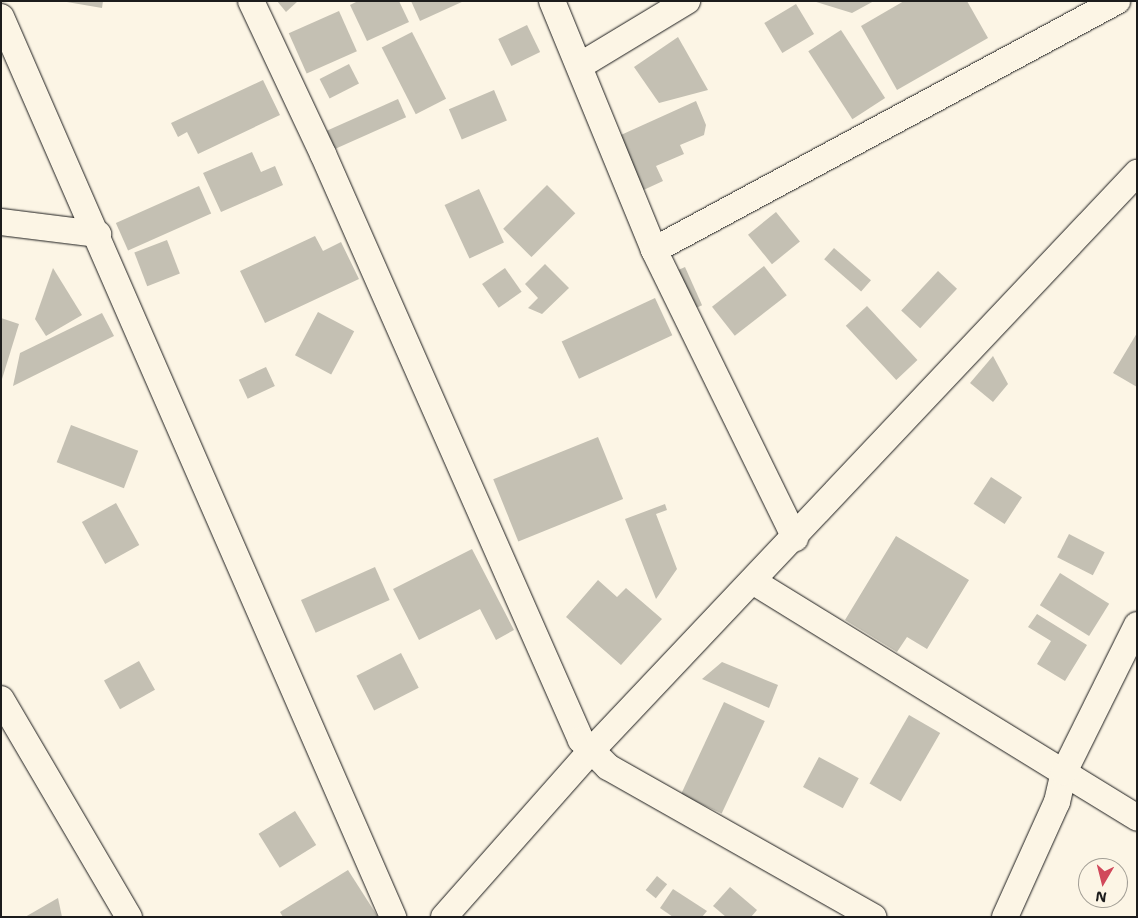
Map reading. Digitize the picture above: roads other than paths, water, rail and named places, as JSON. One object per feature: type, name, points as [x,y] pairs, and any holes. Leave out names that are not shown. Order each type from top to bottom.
[{"type":"street","points":[[251,1],[323,154],[571,722],[590,752],[624,777],[873,917]]},
{"type":"street","points":[[552,1],[580,65],[654,250],[795,538]]},
{"type":"street","points":[[580,65],[688,1]]},
{"type":"street","points":[[654,250],[1117,1]]},
{"type":"street","points":[[3,27],[98,234],[393,917]]},
{"type":"street","points":[[444,917],[590,752],[754,582],[1135,178]]},
{"type":"street","points":[[1,222],[98,234]]},
{"type":"street","points":[[754,582],[1137,818]]},
{"type":"street","points":[[1004,917],[1057,802],[1064,772],[1137,625]]},
{"type":"street","points":[[1,699],[129,917]]}]
